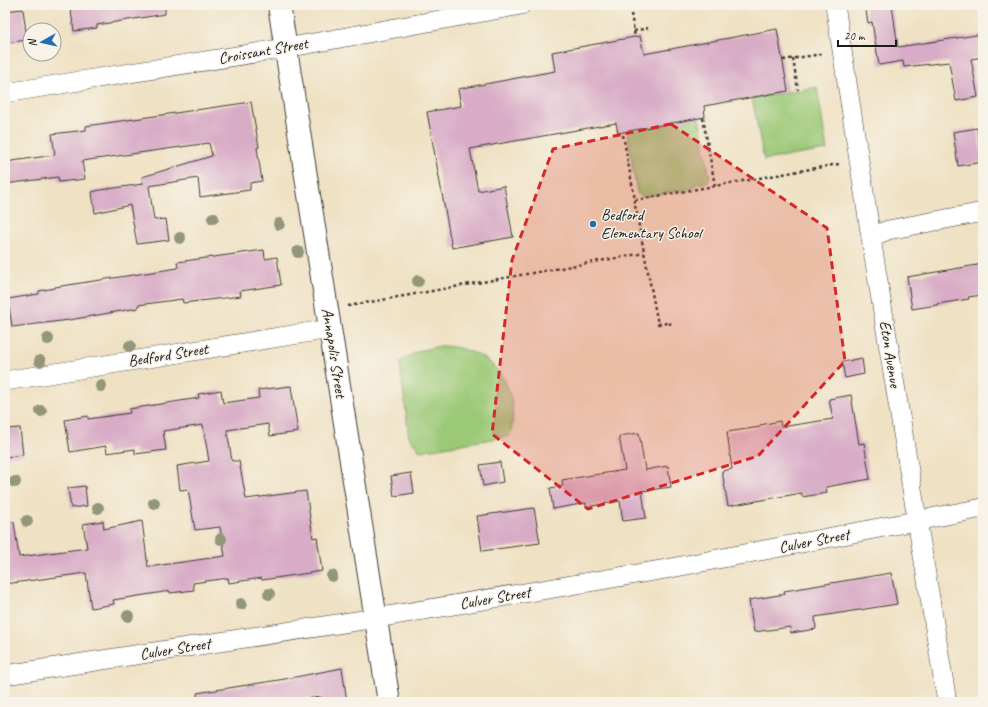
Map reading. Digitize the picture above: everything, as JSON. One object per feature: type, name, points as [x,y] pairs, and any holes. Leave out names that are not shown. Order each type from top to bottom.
[{"type":"street","name":"Annapolis Street","points":[[279,5],[390,702]]},
{"type":"street","name":"Croissant Street","points":[[5,93],[286,48],[521,5]]},
{"type":"street","name":"Eton Avenue","points":[[836,5],[871,237],[947,702]]},
{"type":"street","points":[[871,237],[888,230],[983,212]]},
{"type":"street","name":"Bedford Street","points":[[5,381],[330,329]]},
{"type":"street","name":"Culver Street","points":[[5,675],[376,618],[666,569],[983,508]]},
{"type":"path","points":[[630,8],[635,37]]},
{"type":"path","points":[[634,31],[648,28]]},
{"type":"path","points":[[782,60],[822,54]]},
{"type":"path","points":[[793,59],[798,90]]},
{"type":"path","points":[[703,118],[715,186]]},
{"type":"path","points":[[624,135],[635,205],[658,324],[670,323],[670,326]]},
{"type":"path","points":[[635,200],[840,164]]},
{"type":"path","points":[[348,306],[644,253]]},
{"type":"highlighted area","points":[[671,124],[827,228],[845,361],[758,456],[588,509],[492,434],[512,260],[553,149]]},
{"type":"green space","points":[[817,87],[827,150],[764,160],[752,98]]},
{"type":"green space","points":[[699,118],[710,179],[708,182],[696,184],[694,188],[643,197],[637,193],[627,131]]},
{"type":"green space","points":[[440,346],[458,348],[475,353],[488,361],[499,372],[507,385],[511,401],[513,418],[510,436],[420,451],[409,438],[400,362],[418,351]]},
{"type":"building","points":[[70,5],[165,5],[165,14],[97,25],[97,28],[74,31]]},
{"type":"building","points":[[865,5],[892,5],[898,47],[983,34],[983,57],[971,59],[978,97],[956,101],[949,62],[904,67],[903,61],[879,65],[872,22],[868,23]]},
{"type":"building","points":[[23,9],[25,22],[22,22],[22,41],[5,43],[5,11]]},
{"type":"building","points":[[777,29],[788,91],[704,106],[705,117],[618,133],[616,123],[470,149],[478,191],[504,186],[513,237],[452,248],[427,112],[461,106],[458,89],[555,71],[552,52],[640,36],[644,54]]},
{"type":"building","points":[[251,102],[259,147],[257,148],[262,181],[250,183],[250,190],[200,197],[198,178],[149,186],[154,220],[166,219],[169,240],[137,244],[130,205],[95,213],[92,192],[143,184],[142,177],[212,156],[209,143],[82,161],[85,179],[59,182],[58,177],[5,184],[5,162],[55,155],[52,134],[86,130],[86,126]]},
{"type":"building","points":[[977,128],[983,162],[958,166],[953,132]]},
{"type":"building","points":[[264,250],[265,259],[277,257],[281,285],[240,291],[241,296],[183,303],[182,299],[138,305],[138,308],[69,320],[12,327],[8,299],[39,294],[39,291],[55,287],[178,268],[177,262]]},
{"type":"building","points":[[983,264],[983,295],[968,297],[969,299],[912,309],[907,277]]},
{"type":"building","points":[[862,358],[864,374],[845,378],[842,362]]},
{"type":"building","points":[[291,386],[298,432],[270,436],[268,424],[227,430],[232,461],[239,461],[246,499],[306,491],[313,538],[317,537],[322,571],[262,580],[261,578],[229,583],[228,578],[193,583],[194,590],[170,593],[170,591],[113,600],[114,604],[91,608],[86,573],[5,584],[5,522],[14,522],[19,557],[87,548],[83,524],[103,521],[104,529],[142,521],[148,567],[225,556],[220,527],[195,530],[188,489],[180,490],[177,466],[209,461],[203,425],[163,431],[166,450],[135,454],[135,449],[107,453],[106,446],[70,452],[65,420],[88,416],[88,419],[130,413],[129,409],[199,398],[198,394],[221,390],[223,403],[259,398],[258,390]]},
{"type":"building","points":[[851,395],[859,444],[864,443],[870,479],[826,487],[827,493],[802,497],[802,493],[728,506],[722,471],[732,469],[727,432],[760,427],[760,425],[780,421],[781,427],[833,419],[829,399]]},
{"type":"building","points":[[20,428],[23,455],[5,457],[5,429]]},
{"type":"building","points":[[639,433],[645,470],[668,466],[671,487],[642,491],[646,518],[623,521],[620,501],[586,507],[586,503],[553,509],[550,488],[563,486],[562,480],[625,470],[619,436]]},
{"type":"building","points":[[500,462],[503,482],[483,486],[480,465]]},
{"type":"building","points":[[411,473],[414,493],[394,496],[391,476]]},
{"type":"building","points":[[85,486],[87,506],[71,508],[68,488]]},
{"type":"building","points":[[534,508],[540,543],[482,551],[477,516]]},
{"type":"building","points":[[891,573],[897,604],[815,617],[816,629],[791,633],[790,627],[754,632],[749,600],[785,594],[784,591]]},
{"type":"building","points":[[342,668],[347,702],[321,702],[321,697],[284,702],[198,702],[197,693]]},
{"type":"place","name":"Bedford Elementary School","points":[[593,224]]}]
